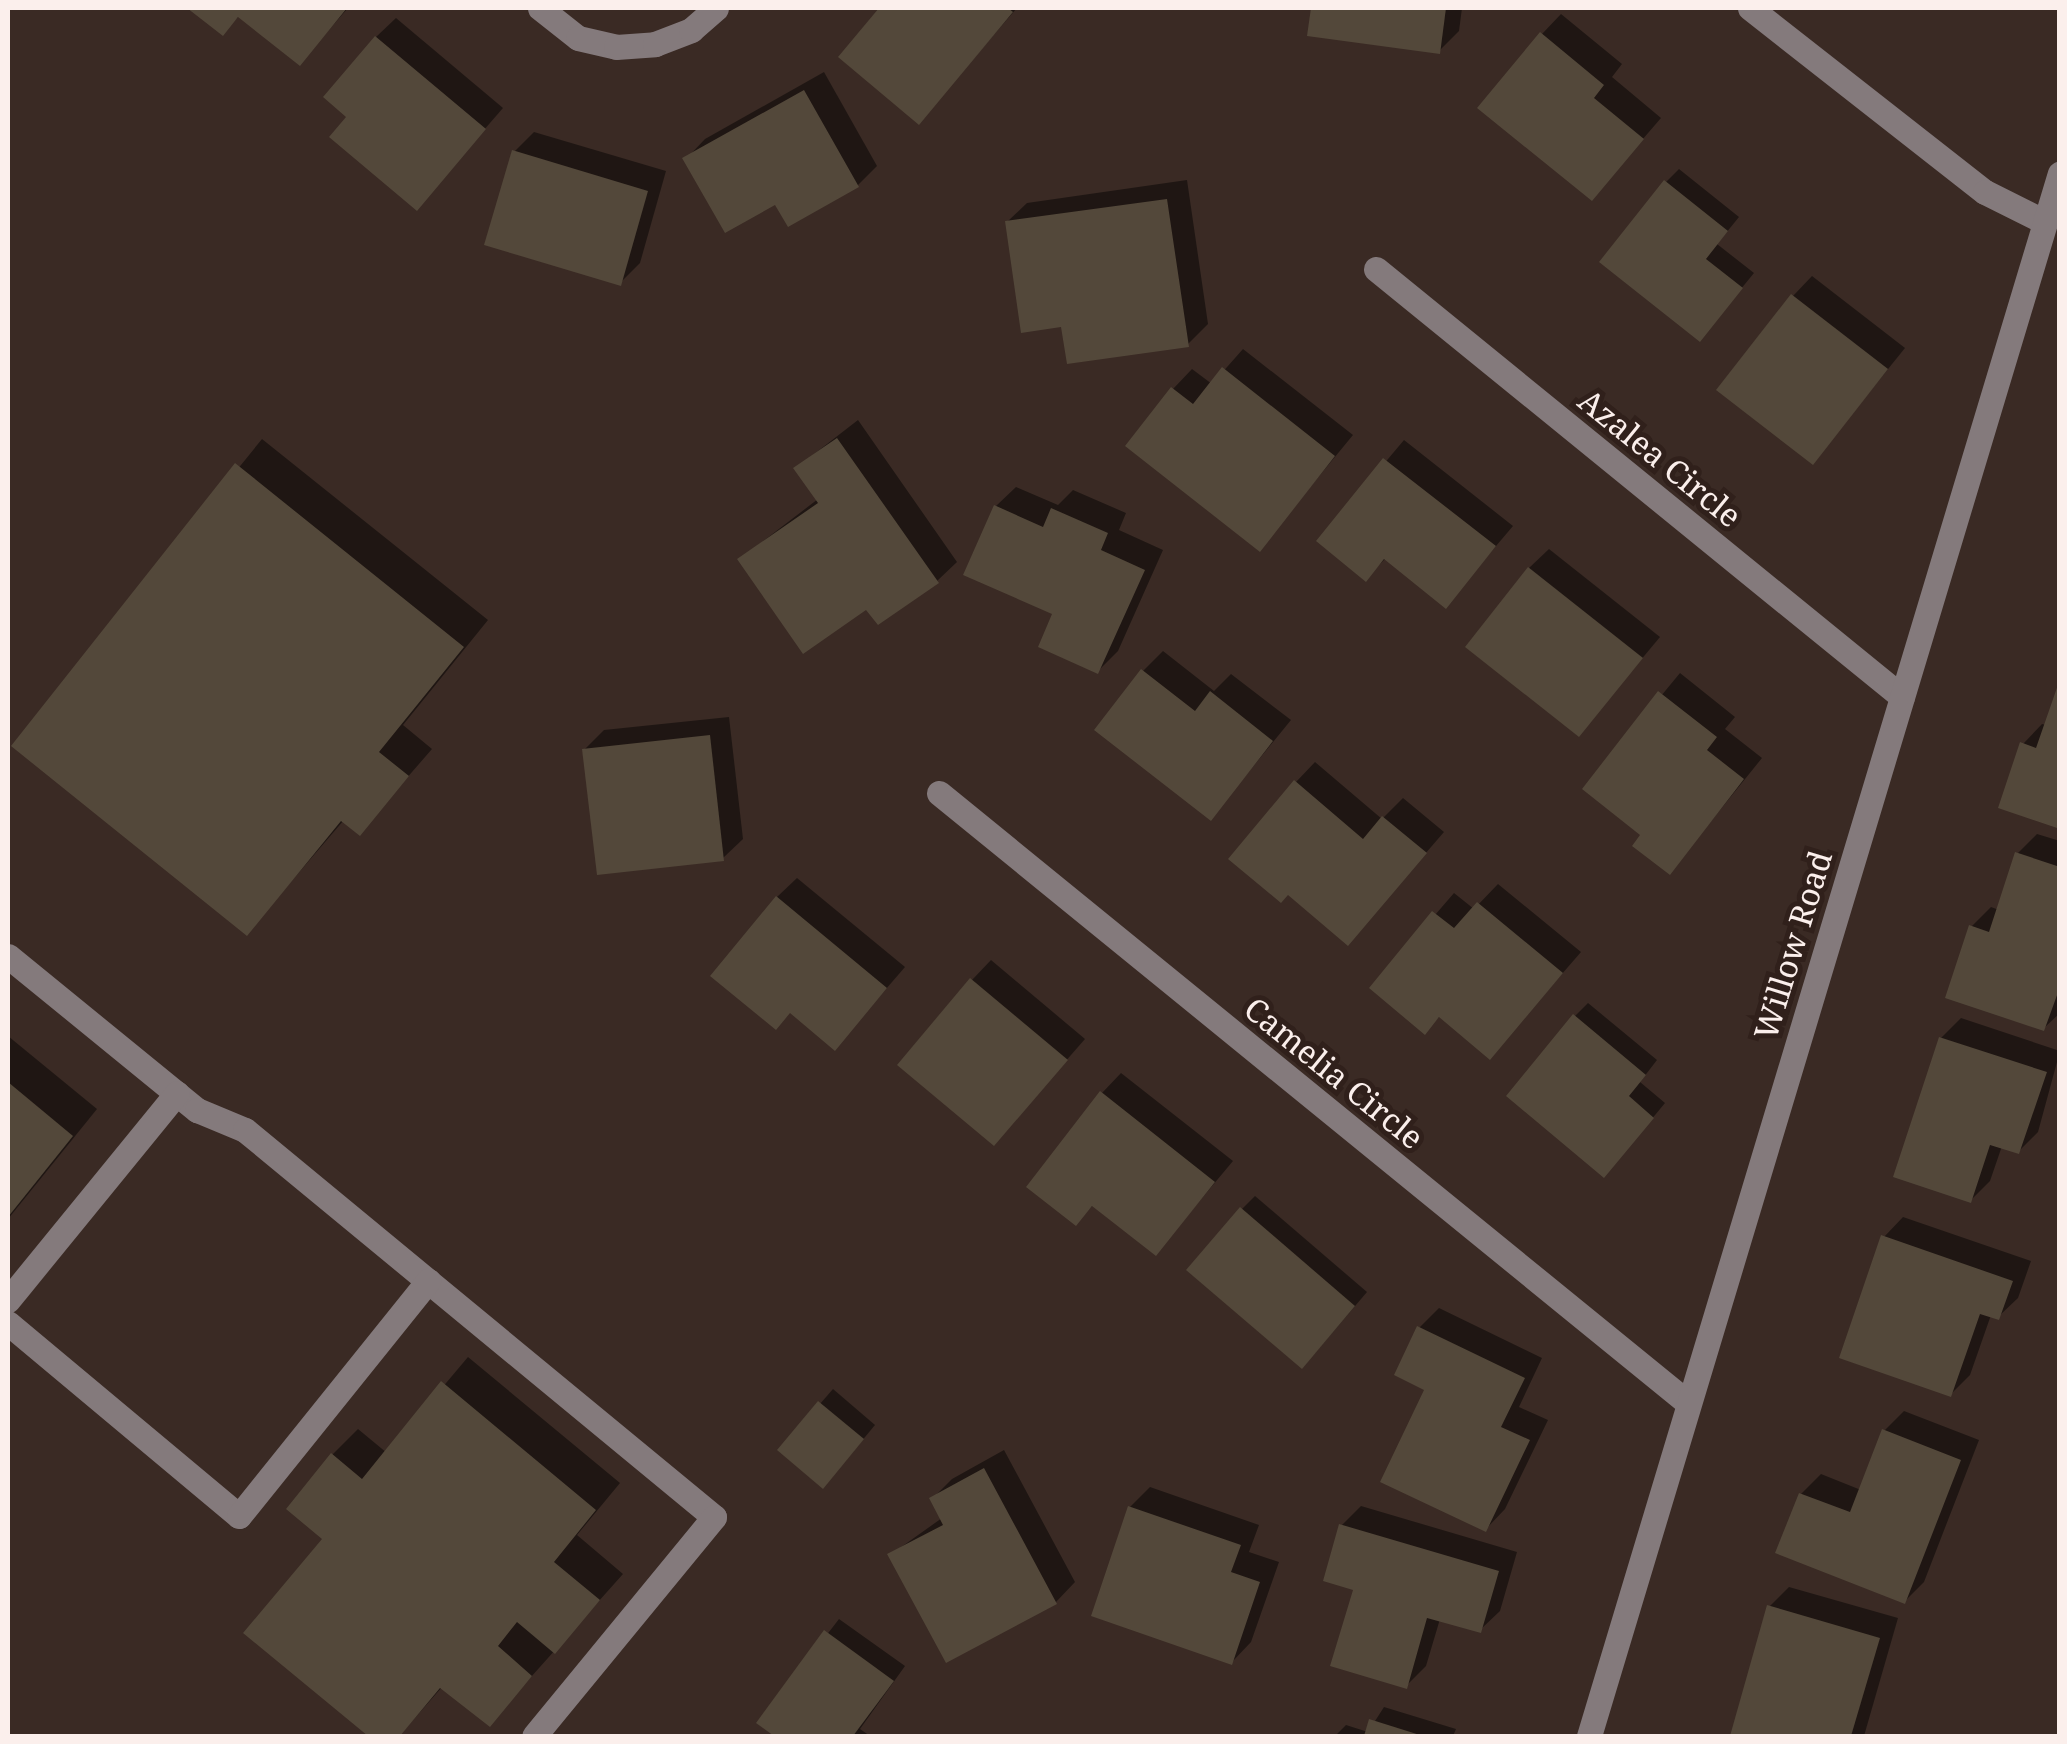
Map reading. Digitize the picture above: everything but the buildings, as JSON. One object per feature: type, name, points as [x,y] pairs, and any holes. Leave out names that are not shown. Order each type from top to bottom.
[{"type":"street","points":[[540,8],[578,38],[616,47],[655,44],[691,30],[716,8]]},
{"type":"street","points":[[1750,8],[1984,192],[2045,222]]},
{"type":"street","name":"Willow Road","points":[[1589,1736],[2060,173]]},
{"type":"street","name":"Azalea Circle","points":[[1376,269],[1902,698]]},
{"type":"street","name":"Camelia Circle","points":[[939,793],[1688,1404]]},
{"type":"street","points":[[8,956],[177,1093],[245,1130],[714,1517],[534,1736]]},
{"type":"street","points":[[8,1300],[177,1093]]},
{"type":"street","points":[[8,1324],[240,1516],[428,1281]]}]
